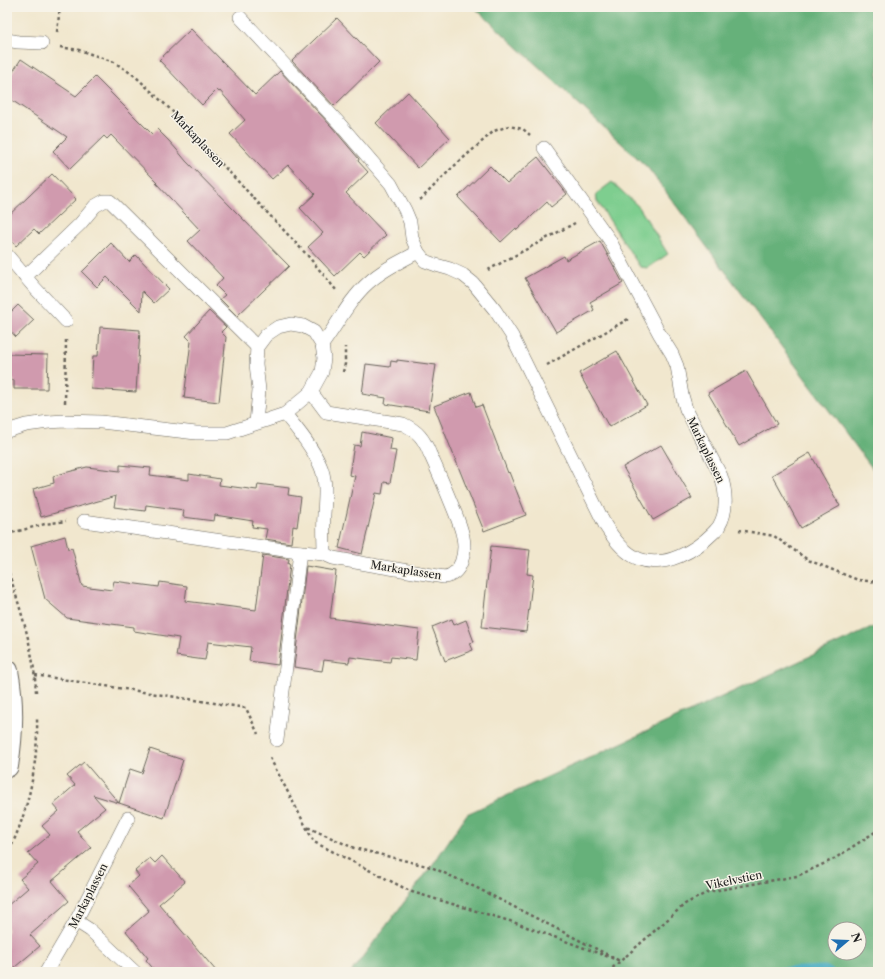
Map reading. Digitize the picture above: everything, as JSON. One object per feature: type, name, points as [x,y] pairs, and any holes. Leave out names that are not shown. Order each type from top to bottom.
[{"type":"street","points":[[7,671],[11,710],[10,749],[7,766]]},
{"type":"lane","points":[[240,17],[381,170],[394,188],[405,210],[410,222],[412,238],[418,252],[368,282],[322,344]]},
{"type":"lane","points":[[7,40],[42,44]]},
{"type":"lane","name":"Markaplassen","points":[[418,252],[425,261],[463,275],[473,283],[495,310],[512,336],[605,525],[623,548],[639,559],[651,562],[663,561],[674,558],[694,548],[707,538],[719,526],[726,505],[724,485],[686,409],[677,366],[672,354],[609,239],[544,148]]},
{"type":"lane","points":[[26,277],[80,224],[96,206],[104,201],[110,201],[257,347]]},
{"type":"lane","points":[[7,256],[34,288],[66,321]]},
{"type":"lane","points":[[7,431],[26,425],[64,421],[101,422],[196,433],[226,433],[286,414],[310,392],[322,372],[324,358],[322,344],[314,332],[303,326],[291,324],[278,327],[266,335],[257,347],[256,364],[260,390],[256,423]]},
{"type":"lane","name":"Markaplassen","points":[[84,521],[300,552],[324,554],[333,558],[444,577],[454,573],[460,566],[463,559],[463,536],[458,520],[426,444],[419,435],[413,428],[403,424],[326,412],[310,392]]},
{"type":"lane","points":[[286,414],[307,442],[321,466],[326,501],[324,514],[324,554]]},
{"type":"lane","points":[[276,740],[300,552]]},
{"type":"lane","name":"Markaplassen","points":[[46,972],[76,921],[128,818]]},
{"type":"lane","points":[[76,921],[90,930],[134,972]]},
{"type":"path","points":[[56,46],[60,7]]},
{"type":"path","name":"Markaplassen","points":[[42,44],[79,50],[99,56],[114,62],[135,76],[171,110],[308,256],[350,305]]},
{"type":"path","points":[[405,210],[420,200],[452,168],[494,131],[509,126],[523,129],[544,148]]},
{"type":"path","points":[[496,266],[592,214]]},
{"type":"path","points":[[566,354],[646,309]]},
{"type":"path","points":[[64,421],[66,321]]},
{"type":"path","points":[[7,534],[45,524],[68,521],[84,521]]},
{"type":"path","points":[[719,526],[774,536],[808,560],[858,580],[878,582]]},
{"type":"path","points":[[35,675],[246,708],[261,740]]},
{"type":"path","points":[[267,754],[314,842],[412,892],[513,922],[620,961]]},
{"type":"path","points":[[307,827],[354,848],[431,867],[475,887],[620,961]]},
{"type":"path","name":"Vikelvstien","points":[[608,972],[685,904],[708,892],[797,876],[834,859],[878,830]]},
{"type":"green space","points":[[474,7],[878,7],[878,476],[648,168]]},
{"type":"green space","points":[[612,182],[639,207],[668,254],[648,268],[640,267],[597,201],[596,194]]},
{"type":"green space","points":[[878,625],[878,972],[351,972],[431,867],[467,814]]},
{"type":"building","points":[[337,18],[379,62],[334,106],[292,61]]},
{"type":"building","points":[[191,29],[255,95],[280,71],[332,127],[368,172],[346,193],[386,235],[364,256],[360,252],[335,276],[308,247],[323,233],[300,208],[315,194],[288,165],[272,179],[230,134],[245,120],[220,91],[219,92],[217,90],[202,105],[159,60]]},
{"type":"building","points":[[21,59],[76,96],[95,77],[152,134],[157,129],[186,161],[289,266],[237,316],[220,299],[225,295],[216,286],[223,278],[188,241],[200,230],[156,183],[157,182],[111,135],[107,139],[104,136],[70,169],[53,151],[67,137],[7,97],[7,81]]},
{"type":"building","points":[[408,92],[450,138],[418,168],[376,123]]},
{"type":"building","points":[[538,157],[567,194],[551,207],[547,202],[517,230],[516,228],[501,242],[458,197],[490,166],[507,183]]},
{"type":"building","points":[[52,174],[76,199],[39,234],[34,229],[16,246],[7,236],[7,217]]},
{"type":"building","points":[[600,241],[623,283],[590,302],[594,310],[556,332],[525,278],[564,256],[566,260]]},
{"type":"building","points":[[111,243],[129,262],[136,255],[169,289],[154,303],[142,291],[141,311],[107,277],[97,287],[82,272]]},
{"type":"building","points":[[18,305],[34,320],[16,337],[7,327],[7,316]]},
{"type":"building","points":[[209,311],[226,327],[221,332],[226,337],[219,402],[184,398],[191,341],[186,336]]},
{"type":"building","points":[[100,327],[140,330],[136,392],[91,389],[93,356],[98,356]]},
{"type":"building","points":[[617,351],[647,405],[609,427],[579,373]]},
{"type":"building","points":[[7,354],[48,355],[47,389],[14,389],[14,380],[7,380]]},
{"type":"building","points":[[397,360],[436,365],[429,411],[385,404],[386,398],[362,394],[366,364],[390,367],[391,361],[397,362]]},
{"type":"building","points":[[746,371],[777,424],[739,446],[708,393]]},
{"type":"building","points":[[471,392],[476,407],[482,405],[526,515],[484,531],[434,406]]},
{"type":"building","points":[[362,432],[392,438],[390,450],[396,451],[390,483],[384,482],[382,494],[376,493],[362,554],[339,548],[355,476],[349,475],[354,445],[360,446]]},
{"type":"building","points":[[661,445],[692,498],[653,520],[623,467]]},
{"type":"building","points":[[810,453],[840,506],[801,528],[772,475]]},
{"type":"building","points":[[120,465],[151,468],[150,475],[189,480],[189,474],[220,479],[219,485],[257,490],[258,484],[289,488],[288,495],[301,497],[297,527],[293,526],[291,543],[265,539],[267,529],[252,527],[253,521],[215,515],[214,521],[183,517],[184,510],[146,505],[145,511],[114,507],[116,496],[41,517],[33,489],[54,483],[53,476],[87,467],[120,471]]},
{"type":"building","points":[[65,536],[68,549],[72,548],[82,586],[112,590],[114,581],[159,587],[160,582],[187,586],[185,601],[256,610],[263,555],[289,559],[288,564],[290,564],[278,665],[249,661],[251,647],[208,642],[205,660],[176,656],[179,638],[134,631],[134,627],[67,618],[45,599],[31,546]]},
{"type":"building","points":[[491,546],[530,550],[527,574],[533,575],[526,632],[482,627]]},
{"type":"building","points":[[306,566],[336,571],[330,618],[419,630],[416,660],[391,657],[390,662],[350,657],[349,663],[324,660],[322,671],[294,667]]},
{"type":"building","points":[[452,619],[454,625],[466,620],[474,642],[470,643],[473,650],[445,661],[432,627]]},
{"type":"building","points":[[150,749],[183,760],[164,818],[119,803],[130,769],[142,773]]},
{"type":"building","points":[[84,762],[119,803],[93,795],[105,808],[77,831],[91,848],[52,881],[69,901],[30,935],[40,946],[9,972],[7,972],[7,906],[28,888],[20,879],[38,864],[28,853],[50,835],[42,826],[59,811],[53,804],[75,785],[67,776]]},
{"type":"building","points":[[162,856],[185,882],[159,904],[217,972],[156,972],[146,960],[148,958],[126,931],[149,911],[128,886],[139,876],[135,871],[150,858],[155,863]]},
{"type":"waterway","points":[[774,972],[825,969],[830,972]]}]
